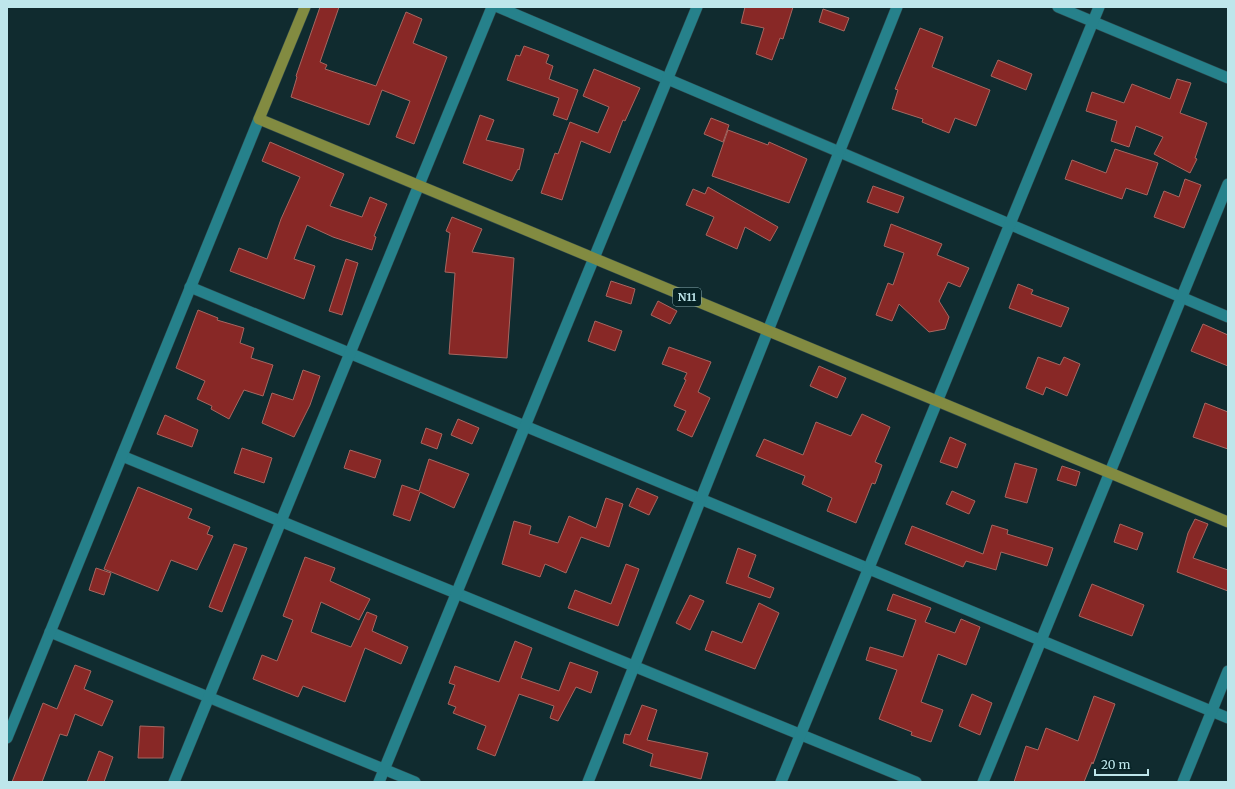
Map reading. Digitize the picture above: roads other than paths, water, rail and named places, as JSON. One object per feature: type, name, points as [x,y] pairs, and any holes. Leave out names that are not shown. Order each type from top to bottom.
[{"type":"main road","points":[[259,119],[305,7]]},
{"type":"main road","name":"N11","points":[[259,119],[1228,522]]},
{"type":"street","points":[[174,782],[492,7]]},
{"type":"street","points":[[498,7],[1228,317]]},
{"type":"street","points":[[379,782],[697,7]]},
{"type":"street","points":[[588,782],[897,7]]},
{"type":"street","points":[[1058,7],[1228,78]]},
{"type":"street","points":[[781,782],[1098,7]]},
{"type":"street","points":[[7,738],[259,119]]},
{"type":"street","points":[[983,782],[1228,184]]},
{"type":"street","points":[[190,287],[1228,718]]},
{"type":"street","points":[[122,456],[916,782]]},
{"type":"street","points":[[50,632],[415,782]]},
{"type":"street","points":[[1183,782],[1228,671]]}]
